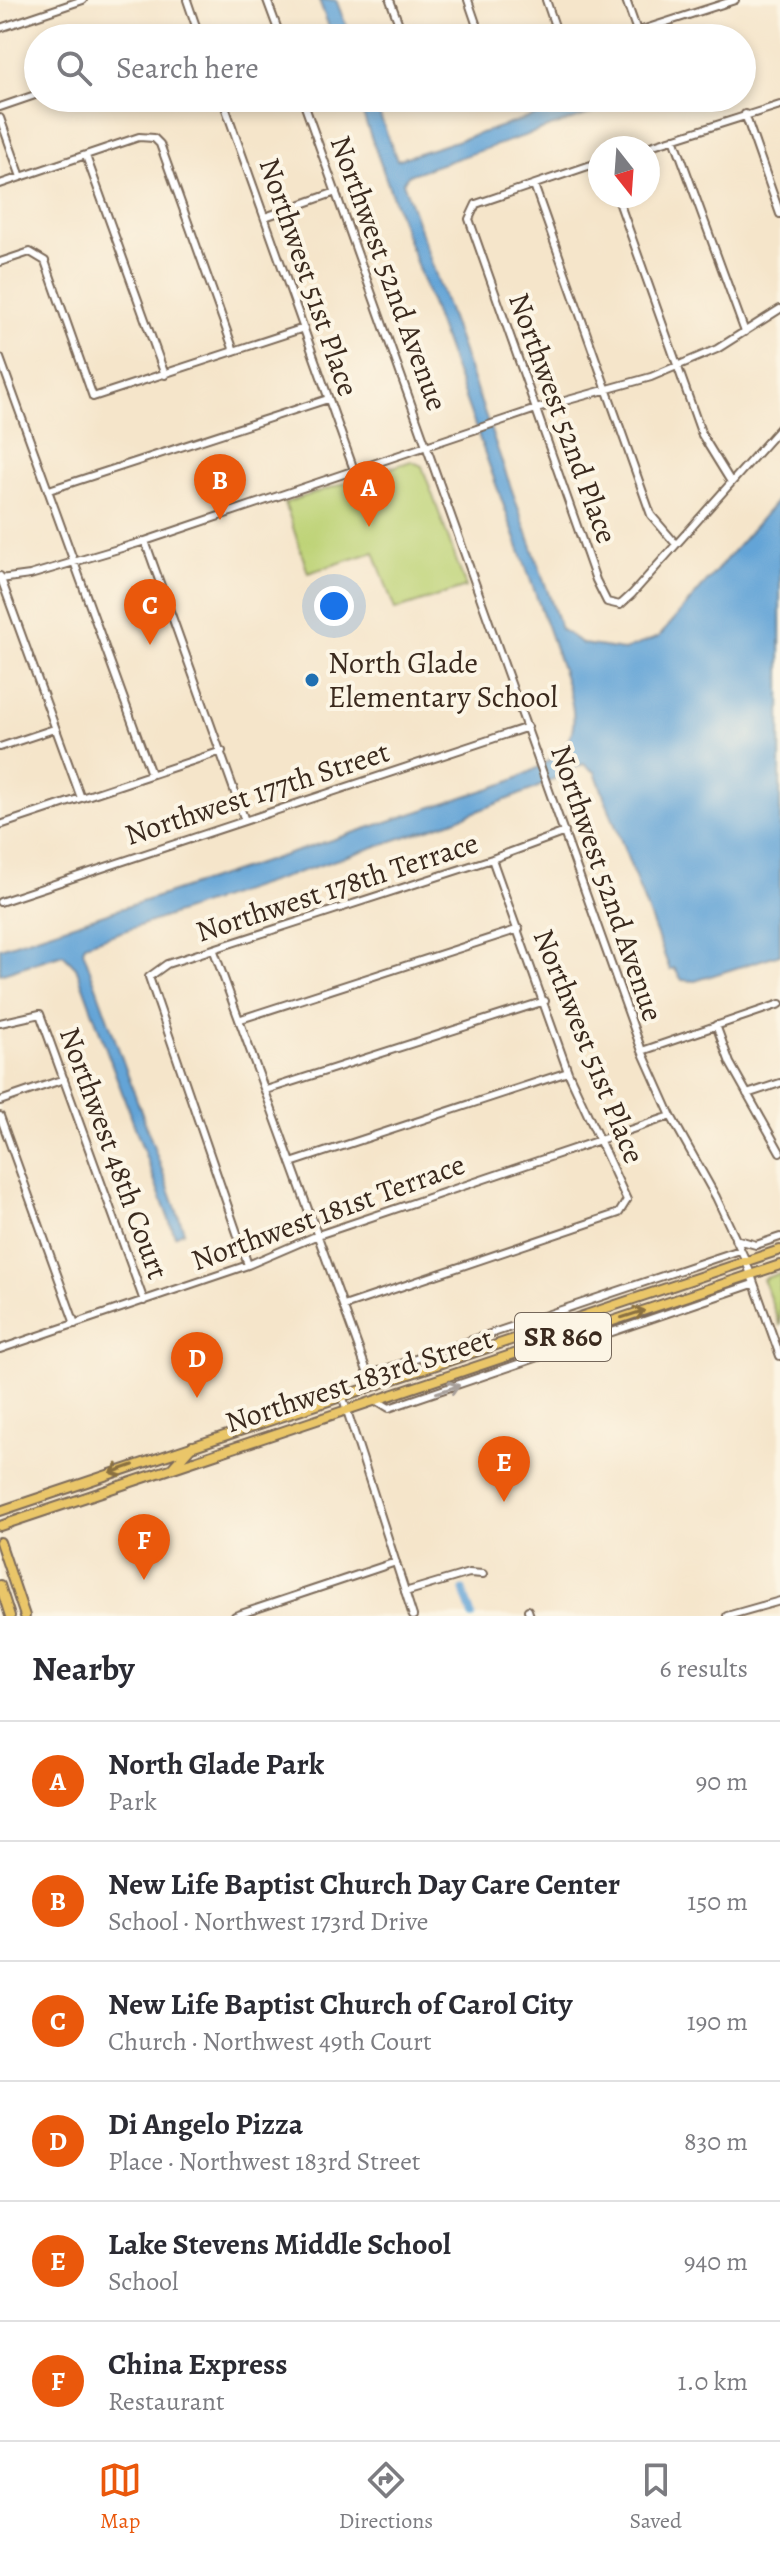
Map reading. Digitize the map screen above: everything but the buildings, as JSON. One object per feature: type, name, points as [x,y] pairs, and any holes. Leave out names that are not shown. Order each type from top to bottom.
[{"type":"main road","name":"Northwest 183rd Street","points":[[0,1511],[780,1250]]},
{"type":"main road","name":"Northwest 183rd Street","points":[[0,1526],[570,1335],[752,1279],[780,1265]]},
{"type":"main road","points":[[570,1335],[575,1324],[587,1314]]},
{"type":"main road","points":[[172,1468],[196,1443]]},
{"type":"main road","points":[[143,1478],[154,1468],[157,1457]]},
{"type":"main road","points":[[0,1542],[25,1616]]},
{"type":"main road","points":[[0,1585],[10,1616]]},
{"type":"street","points":[[0,28],[83,0]]},
{"type":"street","points":[[187,0],[195,24]]},
{"type":"street","points":[[267,0],[276,24]]},
{"type":"street","points":[[390,0],[399,24]]},
{"type":"street","points":[[468,0],[476,24]]},
{"type":"street","points":[[546,0],[554,24]]},
{"type":"street","points":[[626,0],[635,24]]},
{"type":"street","points":[[702,0],[705,10]]},
{"type":"street","points":[[660,24],[735,0]]},
{"type":"street","points":[[0,107],[24,99]]},
{"type":"street","points":[[756,111],[780,105]]},
{"type":"street","name":"Northwest 51st Place","points":[[227,112],[354,470]]},
{"type":"street","name":"Northwest 52nd Avenue","points":[[307,112],[642,1051],[671,1116],[746,1261],[780,1356]]},
{"type":"street","points":[[660,143],[753,112]]},
{"type":"street","points":[[745,114],[780,214]]},
{"type":"street","points":[[0,118],[21,177]]},
{"type":"street","points":[[0,184],[139,137],[154,138],[160,144],[234,351]]},
{"type":"street","points":[[674,138],[745,332]]},
{"type":"street","points":[[86,156],[165,375]]},
{"type":"street","points":[[588,166],[534,185],[651,515],[675,543],[780,428]]},
{"type":"street","name":"Northwest 52nd Place","points":[[534,185],[476,204],[469,219],[607,602],[620,605],[675,543]]},
{"type":"street","points":[[265,217],[336,192]]},
{"type":"street","points":[[621,208],[702,435],[731,482]]},
{"type":"street","points":[[0,262],[30,252],[45,261],[93,397],[304,328]]},
{"type":"street","points":[[81,798],[0,578],[76,562],[145,541],[492,423],[651,377],[717,349],[780,309]]},
{"type":"street","points":[[0,358],[151,774]]},
{"type":"street","points":[[49,490],[328,399]]},
{"type":"street","points":[[145,541],[244,818]]},
{"type":"street","name":"Northwest 177th Street","points":[[0,902],[244,818],[528,727]]},
{"type":"street","points":[[0,747],[54,729]]},
{"type":"street","points":[[0,825],[222,751]]},
{"type":"street","name":"Northwest 178th Terrace","points":[[248,1265],[149,977],[167,964],[492,859],[565,832]]},
{"type":"street","name":"Northwest 51st Place","points":[[344,1306],[619,1213],[627,1200],[568,1072],[492,859]]},
{"type":"street","points":[[241,1019],[519,929]]},
{"type":"street","points":[[214,951],[372,1385]]},
{"type":"street","points":[[266,1090],[545,1001]]},
{"type":"street","points":[[642,1051],[780,1004]]},
{"type":"street","name":"Northwest 48th Court","points":[[0,1023],[40,1014],[144,1301]]},
{"type":"street","points":[[716,1025],[747,1094],[780,1152]]},
{"type":"street","points":[[291,1163],[568,1072]]},
{"type":"street","points":[[0,1101],[64,1079]]},
{"type":"street","points":[[747,1094],[780,1083]]},
{"type":"street","points":[[0,1116],[75,1324]]},
{"type":"street","name":"Northwest 181st Terrace","points":[[2,1348],[248,1265],[318,1235],[671,1116]]},
{"type":"street","points":[[734,1239],[756,1245],[780,1237]]},
{"type":"street","points":[[368,1375],[740,1250]]},
{"type":"street","points":[[376,1400],[389,1408],[571,1348],[752,1279]]},
{"type":"street","points":[[570,1335],[571,1348]]},
{"type":"street","points":[[0,1337],[2,1348]]},
{"type":"street","points":[[342,1395],[413,1616]]},
{"type":"street","points":[[235,1616],[396,1562]]},
{"type":"street","points":[[405,1592],[469,1573],[483,1574]]},
{"type":"street","points":[[727,1616],[780,1601]]},
{"type":"green space","points":[[411,461],[422,466],[466,587],[395,610],[374,552],[308,573],[285,503]]},
{"type":"green space","points":[[780,1273],[780,1326],[763,1279]]},
{"type":"water","points":[[319,0],[336,0],[345,24],[328,24]]},
{"type":"water","points":[[362,112],[378,112],[397,160],[546,112],[595,112],[408,175],[403,182],[561,629],[583,644],[624,650],[659,637],[780,497],[780,954],[695,981],[682,980],[674,968],[670,970],[595,772],[583,764],[534,789],[452,821],[85,944],[83,950],[184,1231],[175,1236],[76,967],[63,954],[0,974],[0,948],[506,783],[536,769],[556,755],[568,741],[573,725],[568,688]]},
{"type":"waterway","points":[[463,1590],[472,1616]]},
{"type":"place","name":"New Life Baptist Church Day Care Center","points":[[220,520]]},
{"type":"place","name":"North Glade Park","points":[[369,527]]},
{"type":"place","name":"New Life Baptist Church of Carol City","points":[[150,645]]},
{"type":"place","name":"North Glade Elementary School","points":[[312,680]]},
{"type":"place","name":"Di Angelo Pizza","points":[[197,1398]]},
{"type":"place","name":"Lake Stevens Middle School","points":[[504,1502]]},
{"type":"place","name":"China Express","points":[[144,1580]]}]
